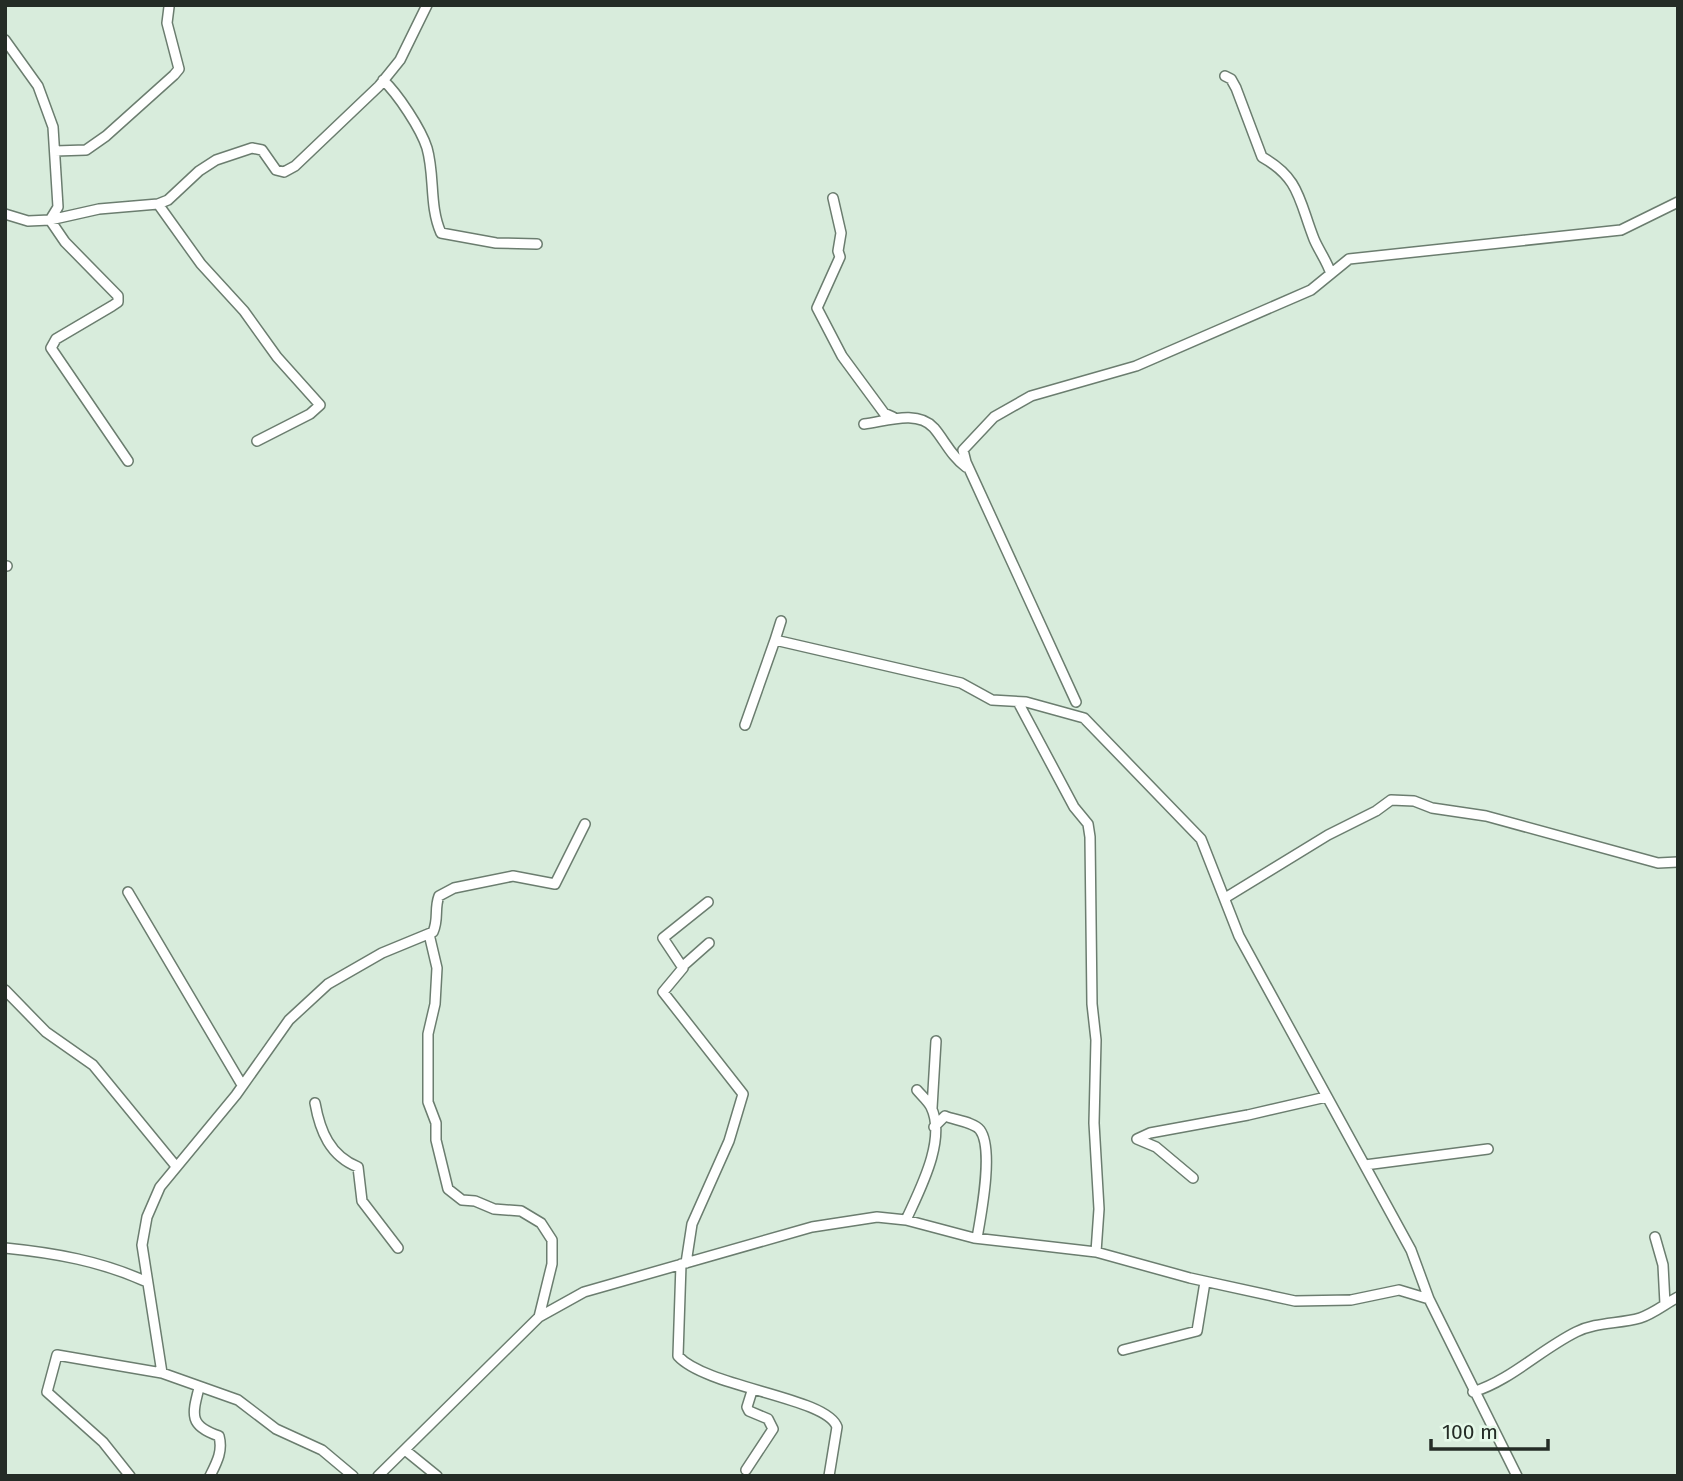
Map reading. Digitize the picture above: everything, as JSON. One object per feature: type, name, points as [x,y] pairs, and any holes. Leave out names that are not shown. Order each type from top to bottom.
[{"type":"street","points":[[5,214],[27,220],[50,220],[99,209],[158,204],[168,200],[199,171],[239,151],[253,148],[262,150],[276,170],[284,172],[295,166],[383,80],[400,60],[427,5]]},
{"type":"street","points":[[55,151],[86,150],[179,69],[167,23],[169,7]]},
{"type":"street","points":[[5,40],[45,100],[55,151],[58,207],[50,220]]},
{"type":"street","points":[[1225,76],[1231,79],[1236,88],[1262,157],[1284,169],[1302,203],[1314,241],[1331,274]]},
{"type":"street","points":[[383,80],[397,93],[426,146],[433,207],[441,233],[496,243],[537,244]]},
{"type":"street","points":[[833,198],[841,233],[838,251],[840,257],[817,309],[842,356],[884,413],[893,417],[920,420],[932,426],[956,460],[965,467],[966,462]]},
{"type":"street","points":[[1076,702],[966,462],[963,450],[994,417],[1031,396],[1136,366],[1311,290],[1349,259],[1621,230],[1678,202]]},
{"type":"street","points":[[158,204],[201,264],[244,311],[277,357],[320,405],[310,414],[257,441]]},
{"type":"street","points":[[50,220],[65,242],[118,296],[118,302],[56,339],[51,348],[128,461]]},
{"type":"street","points":[[863,424],[893,417]]},
{"type":"street","points":[[745,725],[781,621]]},
{"type":"street","points":[[775,639],[961,683],[992,700],[1018,702],[1084,718],[1201,839],[1239,936],[1411,1250],[1429,1298],[1473,1392],[1517,1476]]},
{"type":"street","points":[[1018,702],[1074,807],[1088,824],[1090,837],[1092,1003],[1096,1040],[1094,1123],[1099,1209],[1096,1252]]},
{"type":"street","points":[[1225,898],[1391,800],[1414,801],[1432,808],[1486,816],[1658,863],[1678,862]]},
{"type":"street","points":[[162,1373],[142,1245],[147,1216],[159,1187],[175,1165],[242,1085],[289,1020],[328,984],[382,953],[429,934],[438,923],[435,907],[439,896],[454,888],[513,876],[555,884],[585,824]]},
{"type":"street","points":[[128,892],[242,1085]]},
{"type":"street","points":[[683,967],[663,938],[708,902]]},
{"type":"street","points":[[429,934],[437,968],[435,1004],[428,1034],[428,1102],[436,1124],[436,1140],[448,1189],[461,1200],[494,1209],[521,1211],[541,1223],[552,1240],[552,1265],[539,1317]]},
{"type":"street","points":[[709,943],[663,988],[665,996],[743,1094],[729,1141],[692,1224],[684,1263],[678,1356],[712,1375],[752,1391],[801,1403],[835,1420],[836,1441],[829,1476]]},
{"type":"street","points":[[5,990],[46,1032],[93,1065],[175,1165]]},
{"type":"street","points":[[906,1220],[931,1166],[936,1041]]},
{"type":"street","points":[[917,1090],[932,1108]]},
{"type":"street","points":[[1193,1178],[1156,1147],[1137,1139],[1150,1133],[1326,1097]]},
{"type":"street","points":[[315,1103],[318,1120],[334,1153],[358,1167],[362,1200],[398,1248]]},
{"type":"street","points":[[934,1127],[945,1116],[981,1131],[987,1147],[986,1190],[977,1238]]},
{"type":"street","points":[[1365,1165],[1488,1149]]},
{"type":"street","points":[[378,1476],[539,1317],[584,1292],[812,1227],[877,1217],[906,1220],[977,1238],[1096,1252],[1205,1282],[1295,1301],[1350,1300],[1399,1290],[1429,1298]]},
{"type":"street","points":[[1654,1237],[1663,1265],[1665,1304]]},
{"type":"street","points":[[5,1248],[70,1256],[116,1267],[147,1282]]},
{"type":"street","points":[[1123,1350],[1197,1331],[1205,1282]]},
{"type":"street","points":[[1473,1392],[1499,1383],[1519,1366],[1574,1332],[1595,1325],[1638,1318],[1678,1297]]},
{"type":"street","points":[[130,1476],[103,1442],[47,1392],[57,1355],[162,1373],[237,1400],[276,1429],[322,1450],[353,1476]]},
{"type":"street","points":[[199,1388],[194,1404],[196,1423],[202,1430],[219,1436],[221,1445],[217,1463],[210,1476]]},
{"type":"street","points":[[746,1470],[773,1429],[768,1419],[749,1411],[747,1407],[752,1391]]},
{"type":"street","points":[[405,1450],[437,1476]]}]
